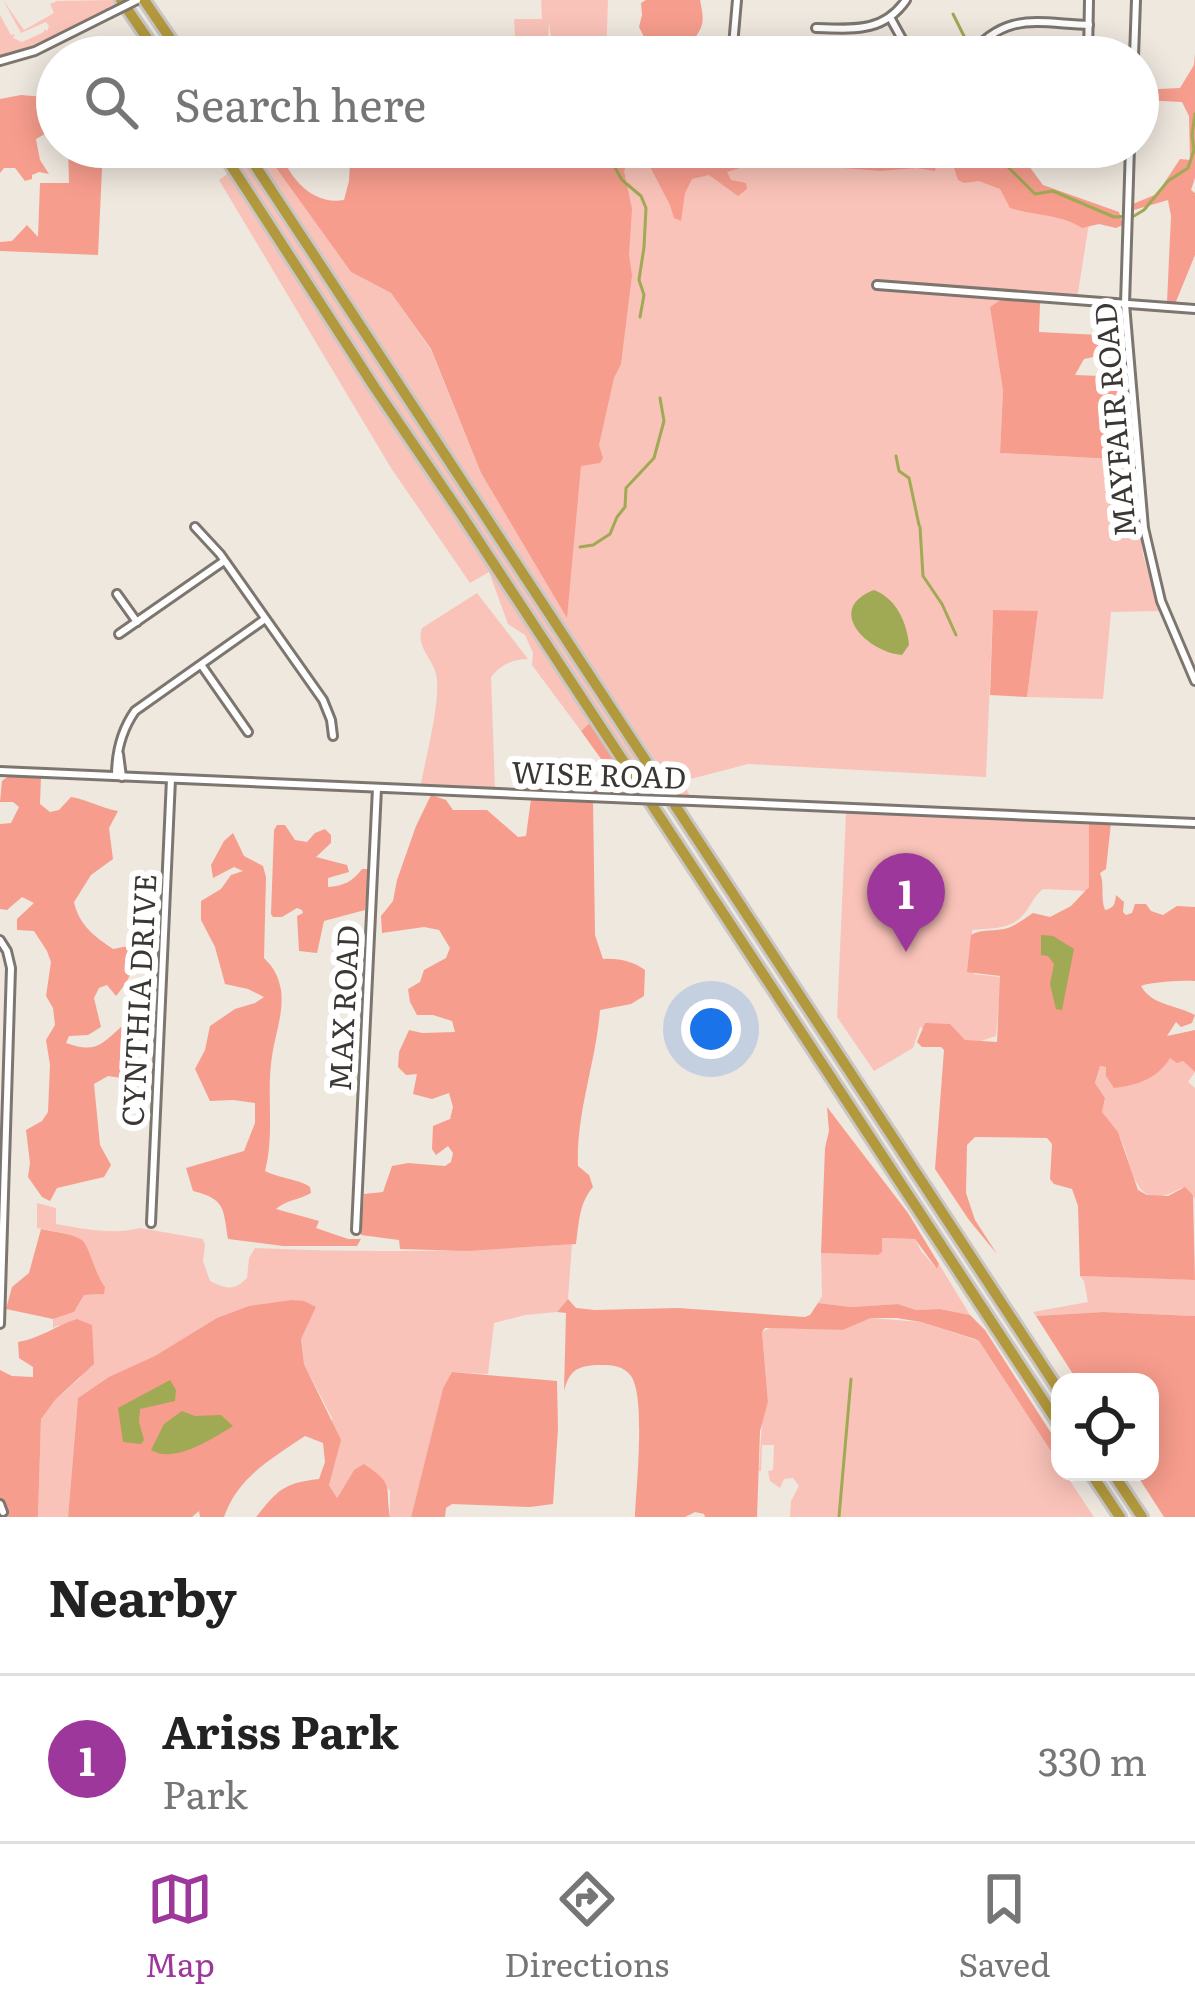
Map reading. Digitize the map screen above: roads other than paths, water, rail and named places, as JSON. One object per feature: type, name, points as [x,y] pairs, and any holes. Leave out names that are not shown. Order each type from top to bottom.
[{"type":"highway","points":[[121,0],[146,36]]},
{"type":"highway","points":[[140,0],[167,36]]},
{"type":"highway","points":[[233,168],[1051,1412]]},
{"type":"highway","points":[[257,168],[1051,1378]]},
{"type":"highway","points":[[1096,1481],[1120,1517]]},
{"type":"highway","points":[[1118,1481],[1142,1517]]},
{"type":"street","points":[[64,36],[140,0]]},
{"type":"street","points":[[734,36],[737,0]]},
{"type":"street","points":[[816,28],[862,30],[891,19],[906,0]]},
{"type":"street","points":[[1089,0],[1089,36]]},
{"type":"street","points":[[1135,36],[1136,0]]},
{"type":"street","points":[[891,19],[900,36]]},
{"type":"street","points":[[988,36],[1013,23],[1089,25]]},
{"type":"street","points":[[0,61],[36,50]]},
{"type":"street","name":"MAYFAIR ROAD","points":[[1129,168],[1125,304],[1146,542],[1161,601],[1195,681]]},
{"type":"street","points":[[877,285],[1195,310]]},
{"type":"street","points":[[196,527],[323,700],[334,736]]},
{"type":"street","points":[[119,634],[224,560]]},
{"type":"street","points":[[117,594],[136,622]]},
{"type":"street","points":[[119,777],[126,723],[135,712],[266,619]]},
{"type":"street","points":[[202,665],[248,732]]},
{"type":"street","name":"WISE ROAD","points":[[0,771],[1195,824]]},
{"type":"street","name":"CYNTHIA DRIVE","points":[[151,1223],[171,779]]},
{"type":"street","name":"MAX ROAD","points":[[356,1230],[377,788]]},
{"type":"street","points":[[0,940],[11,968],[4,1073],[0,1324]]},
{"type":"waterway","points":[[953,14],[964,36]]},
{"type":"waterway","points":[[1009,168],[1035,194],[1053,191],[1114,217],[1134,216],[1188,168],[1194,150],[1195,114]]},
{"type":"waterway","points":[[615,168],[646,208],[640,317]]},
{"type":"waterway","points":[[580,547],[610,534],[625,507],[626,488],[654,458],[664,421],[660,398]]},
{"type":"waterway","points":[[896,456],[899,471],[909,478],[919,525]]},
{"type":"waterway","points":[[920,527],[923,576],[956,635]]},
{"type":"waterway","points":[[839,1517],[851,1379]]},
{"type":"place","name":"Ariss Park","points":[[906,952]]}]
